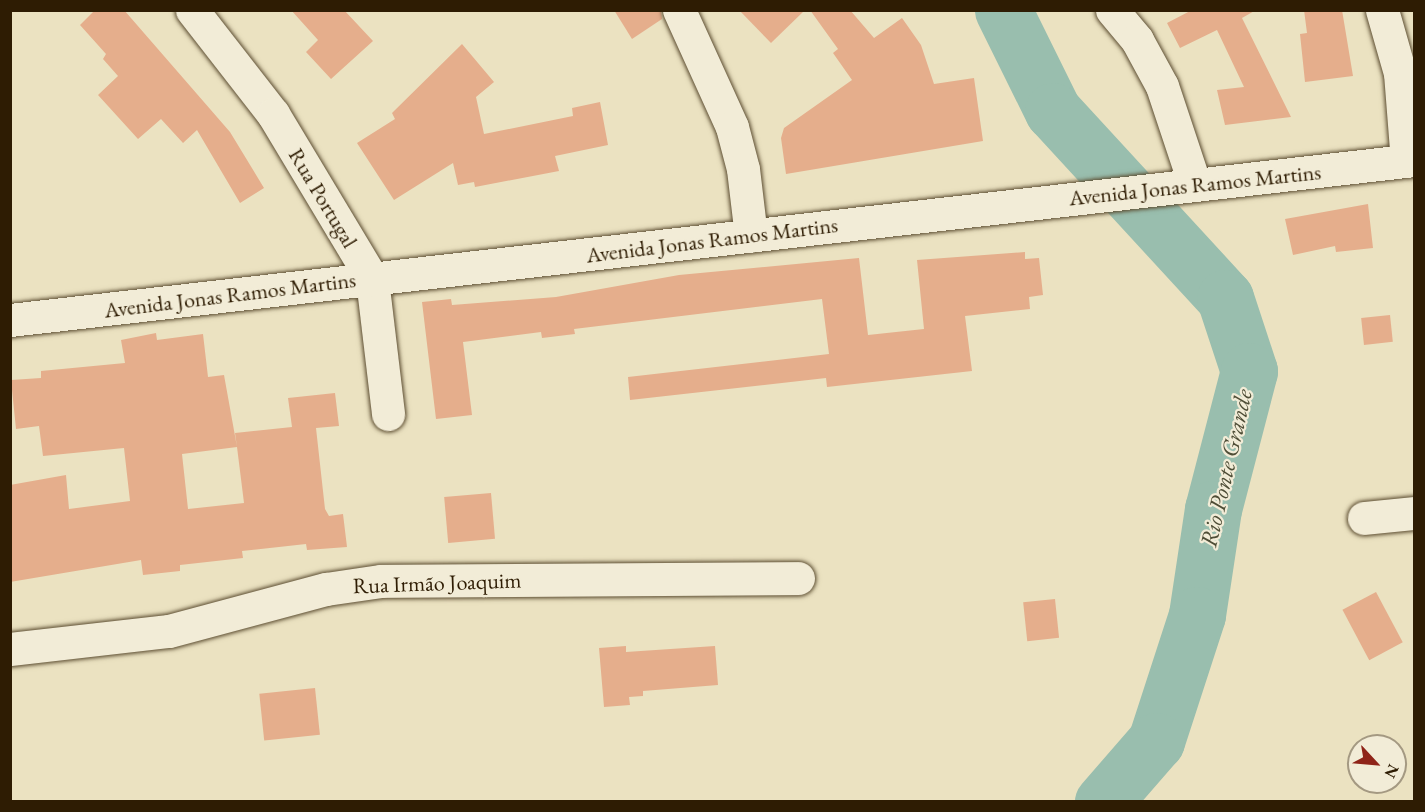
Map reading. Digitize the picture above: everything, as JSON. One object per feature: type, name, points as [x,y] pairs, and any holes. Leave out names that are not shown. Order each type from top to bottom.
[{"type":"street","name":"Rua Portugal","points":[[192,10],[273,114],[372,279],[388,414]]},
{"type":"street","points":[[679,10],[732,128],[743,169],[751,236]]},
{"type":"street","points":[[1112,10],[1137,40],[1162,86],[1195,185]]},
{"type":"street","points":[[1382,10],[1400,73],[1411,160]]},
{"type":"street","name":"Avenida Jonas Ramos Martins","points":[[10,320],[1411,160]]},
{"type":"street","points":[[1364,518],[1414,513]]},
{"type":"street","name":"Rua Irmão Joaquim","points":[[10,648],[169,631],[326,589],[381,581],[798,578]]},
{"type":"building","points":[[95,10],[124,10],[230,132],[264,188],[240,203],[197,130],[183,143],[161,119],[138,139],[98,95],[118,76],[103,59],[106,54],[80,25]]},
{"type":"building","points":[[291,10],[344,10],[373,41],[331,79],[306,52],[318,40]]},
{"type":"building","points":[[614,10],[661,10],[662,19],[632,39]]},
{"type":"building","points":[[739,10],[805,10],[771,43]]},
{"type":"building","points":[[810,10],[850,10],[874,38],[902,18],[921,45],[934,84],[974,78],[983,141],[786,174],[781,138],[784,128],[852,80],[833,53],[838,49]]},
{"type":"building","points":[[1192,10],[1256,10],[1242,18],[1291,117],[1225,125],[1217,90],[1244,87],[1217,30],[1180,48],[1167,23]]},
{"type":"building","points":[[1304,10],[1342,10],[1353,76],[1305,82],[1300,34],[1307,33]]},
{"type":"building","points":[[462,44],[494,82],[476,97],[484,134],[573,116],[572,108],[600,102],[608,145],[555,156],[559,171],[475,187],[474,182],[458,185],[453,163],[394,200],[357,143],[395,119],[392,113]]},
{"type":"building","points":[[1368,204],[1373,248],[1336,252],[1335,246],[1293,255],[1285,219]]},
{"type":"building","points":[[1025,252],[1025,259],[1039,258],[1043,295],[1029,297],[1030,309],[965,316],[972,371],[827,387],[826,378],[630,400],[628,377],[829,354],[822,299],[574,329],[575,334],[542,338],[541,332],[463,342],[472,415],[436,419],[422,302],[451,299],[452,305],[556,297],[679,275],[859,258],[868,335],[924,329],[917,260]]},
{"type":"building","points":[[1390,315],[1393,342],[1364,345],[1361,318]]},
{"type":"building","points":[[156,333],[157,340],[203,334],[208,377],[224,375],[237,447],[235,433],[292,427],[288,398],[335,393],[339,426],[316,428],[325,509],[329,516],[343,514],[347,547],[307,550],[306,544],[242,551],[243,558],[180,565],[180,571],[143,575],[141,560],[10,582],[10,485],[66,475],[69,509],[130,501],[124,448],[43,456],[39,426],[16,429],[11,380],[41,378],[41,371],[125,363],[121,340]],"holes":[[[237,447],[244,503],[188,509],[182,454]]]},
{"type":"building","points":[[491,493],[495,539],[448,543],[444,497]]},
{"type":"building","points":[[1376,592],[1403,642],[1369,660],[1342,610]]},
{"type":"building","points":[[1055,599],[1059,638],[1027,641],[1023,602]]},
{"type":"building","points":[[626,646],[626,652],[715,646],[718,685],[643,691],[643,696],[629,697],[630,705],[604,707],[599,648]]},
{"type":"building","points":[[315,688],[320,735],[264,741],[259,694]]},
{"type":"waterway","name":"Rio Ponte Grande","points":[[1003,10],[1053,111],[1225,298],[1249,371],[1213,509],[1197,615],[1156,741],[1103,802]]}]
